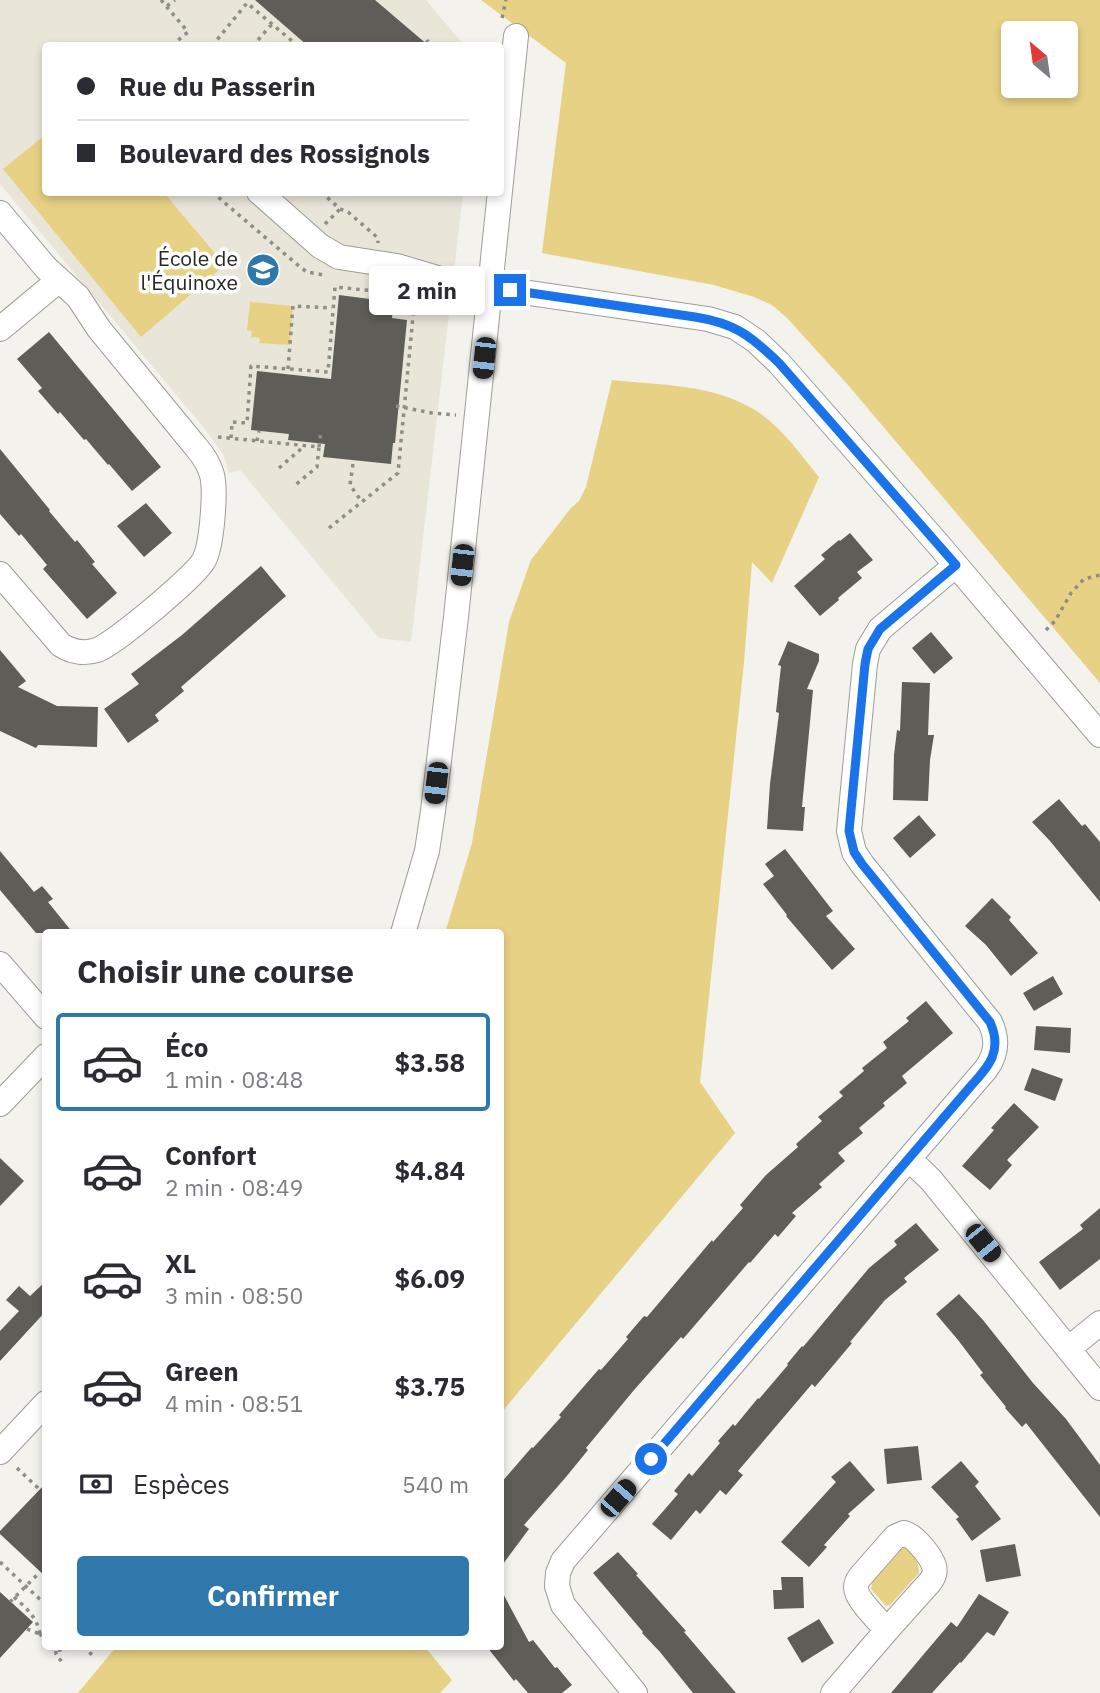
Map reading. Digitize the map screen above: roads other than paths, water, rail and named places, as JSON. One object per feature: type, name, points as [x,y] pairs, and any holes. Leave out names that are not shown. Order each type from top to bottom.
[{"type":"street","points":[[504,159],[516,36]]},
{"type":"street","points":[[264,196],[320,246],[339,257],[397,266],[447,281],[708,319],[735,327],[756,341],[779,363],[1100,735]]},
{"type":"street","points":[[404,929],[427,851],[433,811],[500,196]]},
{"type":"street","points":[[0,213],[46,268],[78,297],[99,329],[193,443],[206,460],[214,492],[208,551],[195,572],[105,647],[90,652],[75,652],[61,645],[0,574]]},
{"type":"street","points":[[0,329],[59,280]]},
{"type":"street","points":[[635,1693],[563,1605],[557,1586],[560,1567],[990,1063],[995,1050],[995,1035],[986,1016],[858,858],[850,838],[849,824],[868,649],[880,629],[956,565]]},
{"type":"street","points":[[0,964],[42,1012]]},
{"type":"street","points":[[0,1104],[42,1060]]},
{"type":"street","points":[[909,1159],[931,1180],[1100,1388]]},
{"type":"street","points":[[1068,1349],[1100,1323]]},
{"type":"street","points":[[8,1460],[42,1409]]},
{"type":"street","points":[[833,1693],[887,1630]]},
{"type":"place","name":"École de l'Équinoxe","points":[[263,270]]}]
